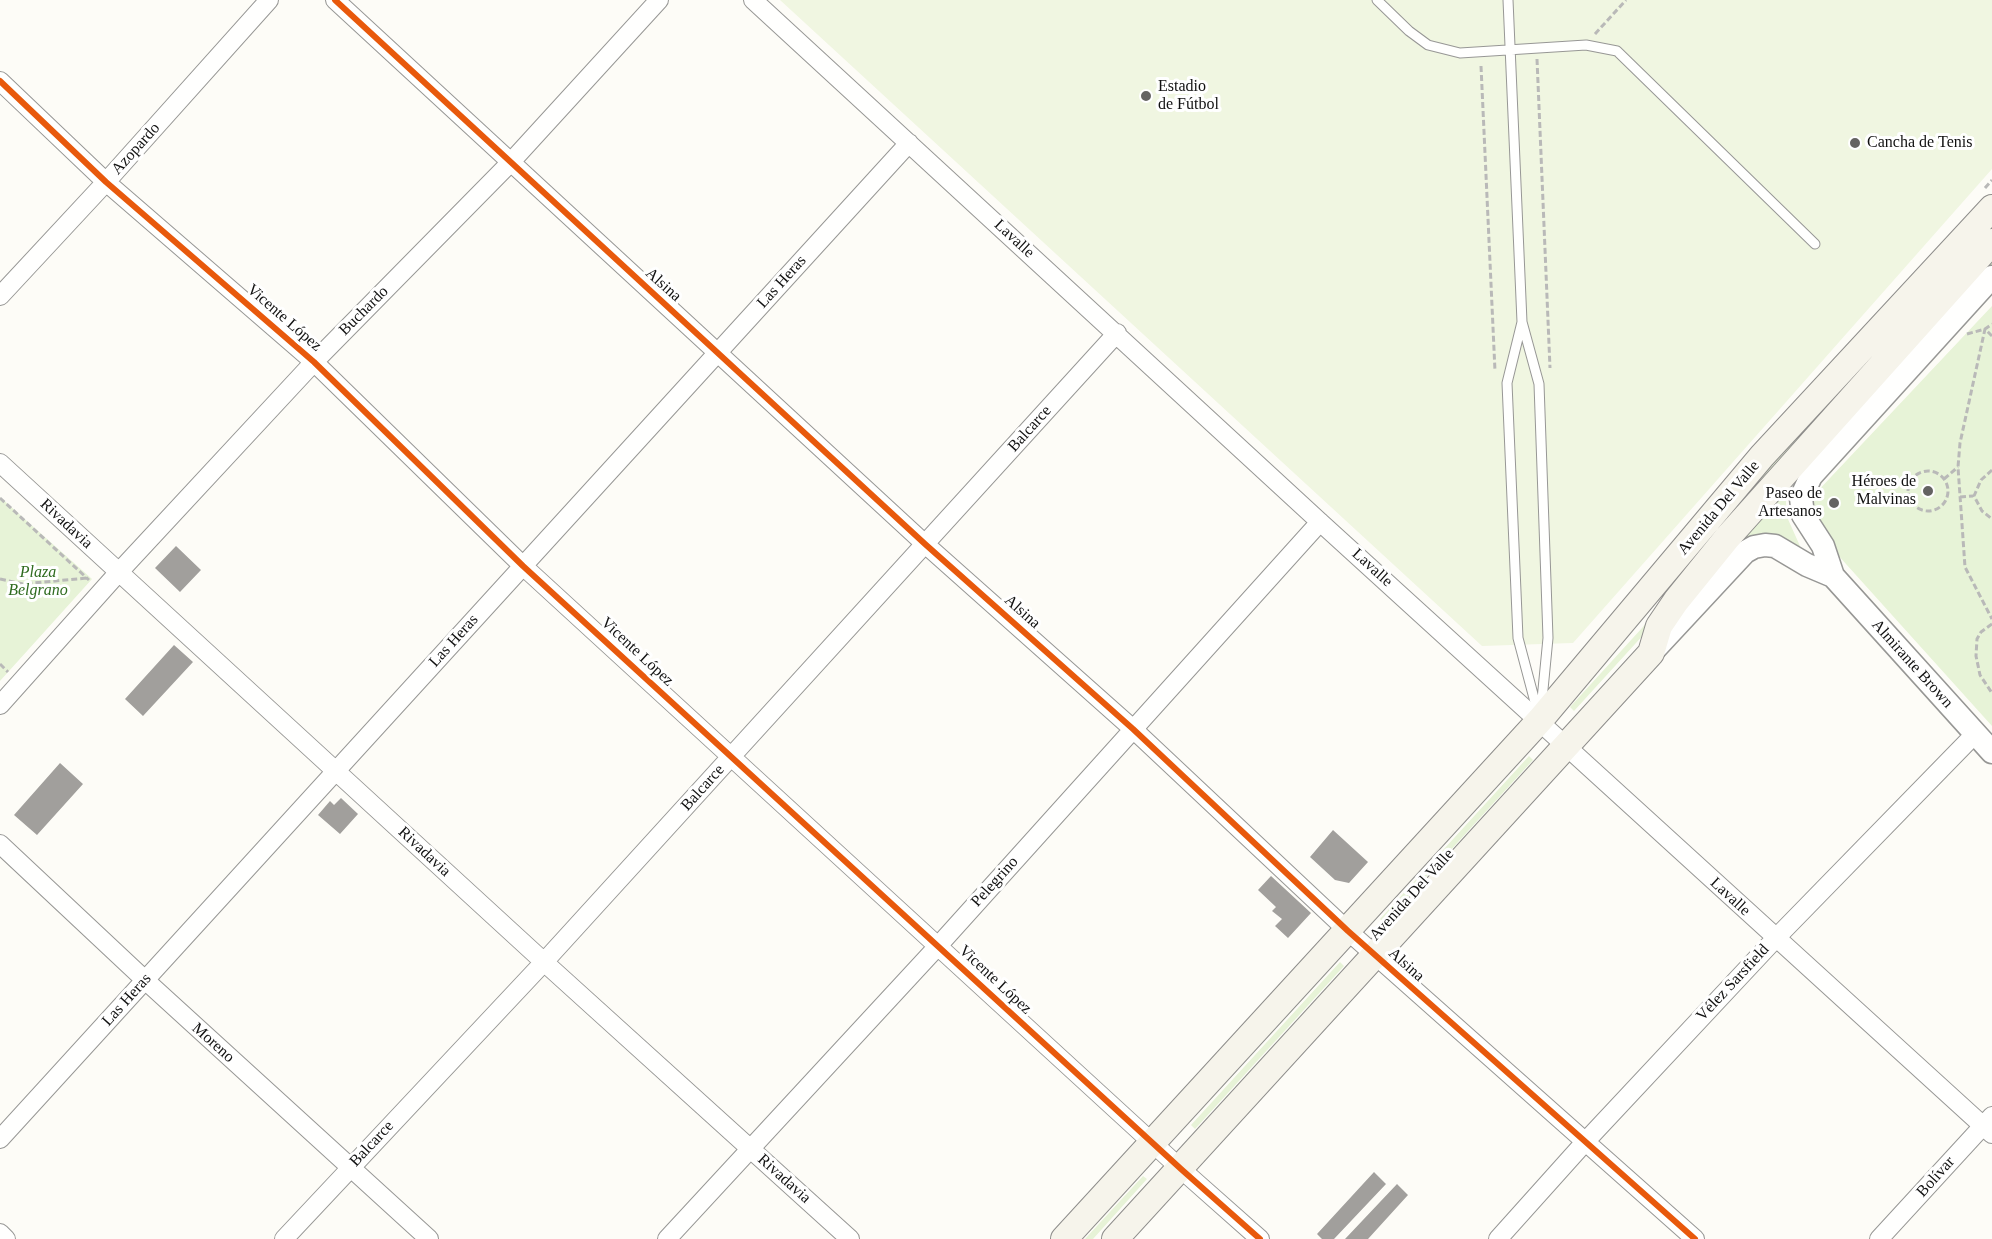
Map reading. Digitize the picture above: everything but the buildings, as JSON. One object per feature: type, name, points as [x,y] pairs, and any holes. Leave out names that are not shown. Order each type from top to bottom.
[{"type":"main road","name":"Avenida Del Valle","points":[[1064,1239],[1540,720],[1762,456],[1992,208]]},
{"type":"main road","name":"Avenida Del Valle","points":[[1115,1239],[1651,653],[1659,626],[1676,601],[1727,538],[1992,242]]},
{"type":"street","name":"Azopardo","points":[[0,296],[269,0]]},
{"type":"street","name":"Alsina","points":[[335,0],[925,544],[1133,729],[1347,931],[1695,1239]]},
{"type":"street","name":"Buchardo","points":[[0,705],[118,573],[314,362],[510,163],[659,0]]},
{"type":"street","name":"Lavalle","points":[[753,0],[1320,522],[1540,720],[1775,939],[1989,1125]]},
{"type":"street","name":"Vicente López","points":[[0,81],[106,182],[314,362],[523,566],[1153,1144],[1260,1239]]},
{"type":"street","name":"Las Heras","points":[[0,1139],[909,142]]},
{"type":"street","points":[[1833,576],[1823,546],[1803,515],[1802,498],[1805,486],[1811,476],[1992,277]]},
{"type":"street","name":"Balcarce","points":[[284,1239],[544,962],[1117,333]]},
{"type":"street","name":"Rivadavia","points":[[0,463],[850,1239]]},
{"type":"street","name":"Pelegrino","points":[[667,1239],[938,946],[1320,522]]},
{"type":"street","points":[[1651,653],[1745,552],[1754,547],[1775,546],[1807,565],[1833,576]]},
{"type":"street","name":"Almirante Brown","points":[[1833,576],[1992,752]]},
{"type":"street","name":"Vélez Sarsfield","points":[[1498,1239],[1585,1142],[1775,939],[1975,734]]},
{"type":"street","name":"Moreno","points":[[0,844],[145,980],[429,1239]]},
{"type":"street","name":"Bolívar","points":[[1880,1239],[1989,1125]]},
{"type":"street","points":[[0,1233],[6,1239]]},
{"type":"lane","points":[[1377,0],[1409,32],[1428,45],[1460,53],[1586,45],[1617,51],[1815,244]]},
{"type":"lane","points":[[1508,0],[1522,322],[1540,391],[1548,638],[1540,720]]},
{"type":"lane","points":[[1522,322],[1507,383],[1518,638],[1540,720]]},
{"type":"path","points":[[1586,45],[1626,0]]},
{"type":"path","points":[[1536,48],[1550,378]]},
{"type":"path","points":[[1481,51],[1495,380]]},
{"type":"path","points":[[1972,327],[1966,334],[1992,324]]},
{"type":"path","points":[[1984,329],[1992,336]]},
{"type":"path","points":[[1984,329],[1960,443],[1958,467],[1965,567],[1992,619]]},
{"type":"path","points":[[1944,479],[1958,467]]},
{"type":"path","points":[[1926,470],[1933,471],[1944,479],[1948,492],[1942,505],[1930,511],[1917,508],[1912,503],[1908,486],[1915,475],[1926,470]]},
{"type":"path","points":[[1974,496],[1981,480],[1992,470]]},
{"type":"path","points":[[1960,497],[1974,496]]},
{"type":"path","points":[[1974,496],[1982,511],[1992,519]]},
{"type":"path","points":[[1,500],[92,582]]},
{"type":"path","points":[[0,579],[23,584],[87,578]]},
{"type":"path","points":[[1992,624],[1981,632],[1977,639],[1976,656],[1980,675],[1992,693]]},
{"type":"path","points":[[0,664],[9,673],[5,678]]},
{"type":"green space","points":[[780,0],[1992,0],[1992,169],[1573,643],[1482,646]]},
{"type":"green space","points":[[1992,221],[1992,229],[1753,491],[1646,632],[1574,711],[1570,707],[1642,628],[1749,487]]},
{"type":"green space","points":[[1992,257],[1992,265],[1791,485],[1786,502],[1787,517],[1804,555],[1770,537],[1756,535],[1744,540],[1711,576],[1740,532]]},
{"type":"green space","points":[[1992,306],[1992,726],[1837,554],[1810,508],[1814,495]]},
{"type":"green space","name":"Plaza Belgrano","points":[[0,497],[92,579],[0,681]]},
{"type":"green space","points":[[1529,756],[1533,760],[1384,923],[1380,919]]},
{"type":"green space","points":[[1340,962],[1344,966],[1195,1129],[1191,1125]]},
{"type":"green space","points":[[1143,1176],[1147,1179],[1093,1239],[1085,1239]]},
{"type":"cycle path","points":[[335,0],[925,544],[1133,729],[1348,931],[1695,1239]]},
{"type":"cycle path","points":[[0,81],[106,182],[314,362],[523,566],[1260,1239]]},
{"type":"place","name":"Estadio de Fútbol","points":[[1146,96]]},
{"type":"place","name":"Cancha de Tenis","points":[[1855,143]]},
{"type":"place","name":"Héroes de Malvinas","points":[[1928,491]]},
{"type":"place","name":"Paseo de Artesanos","points":[[1834,503]]}]
